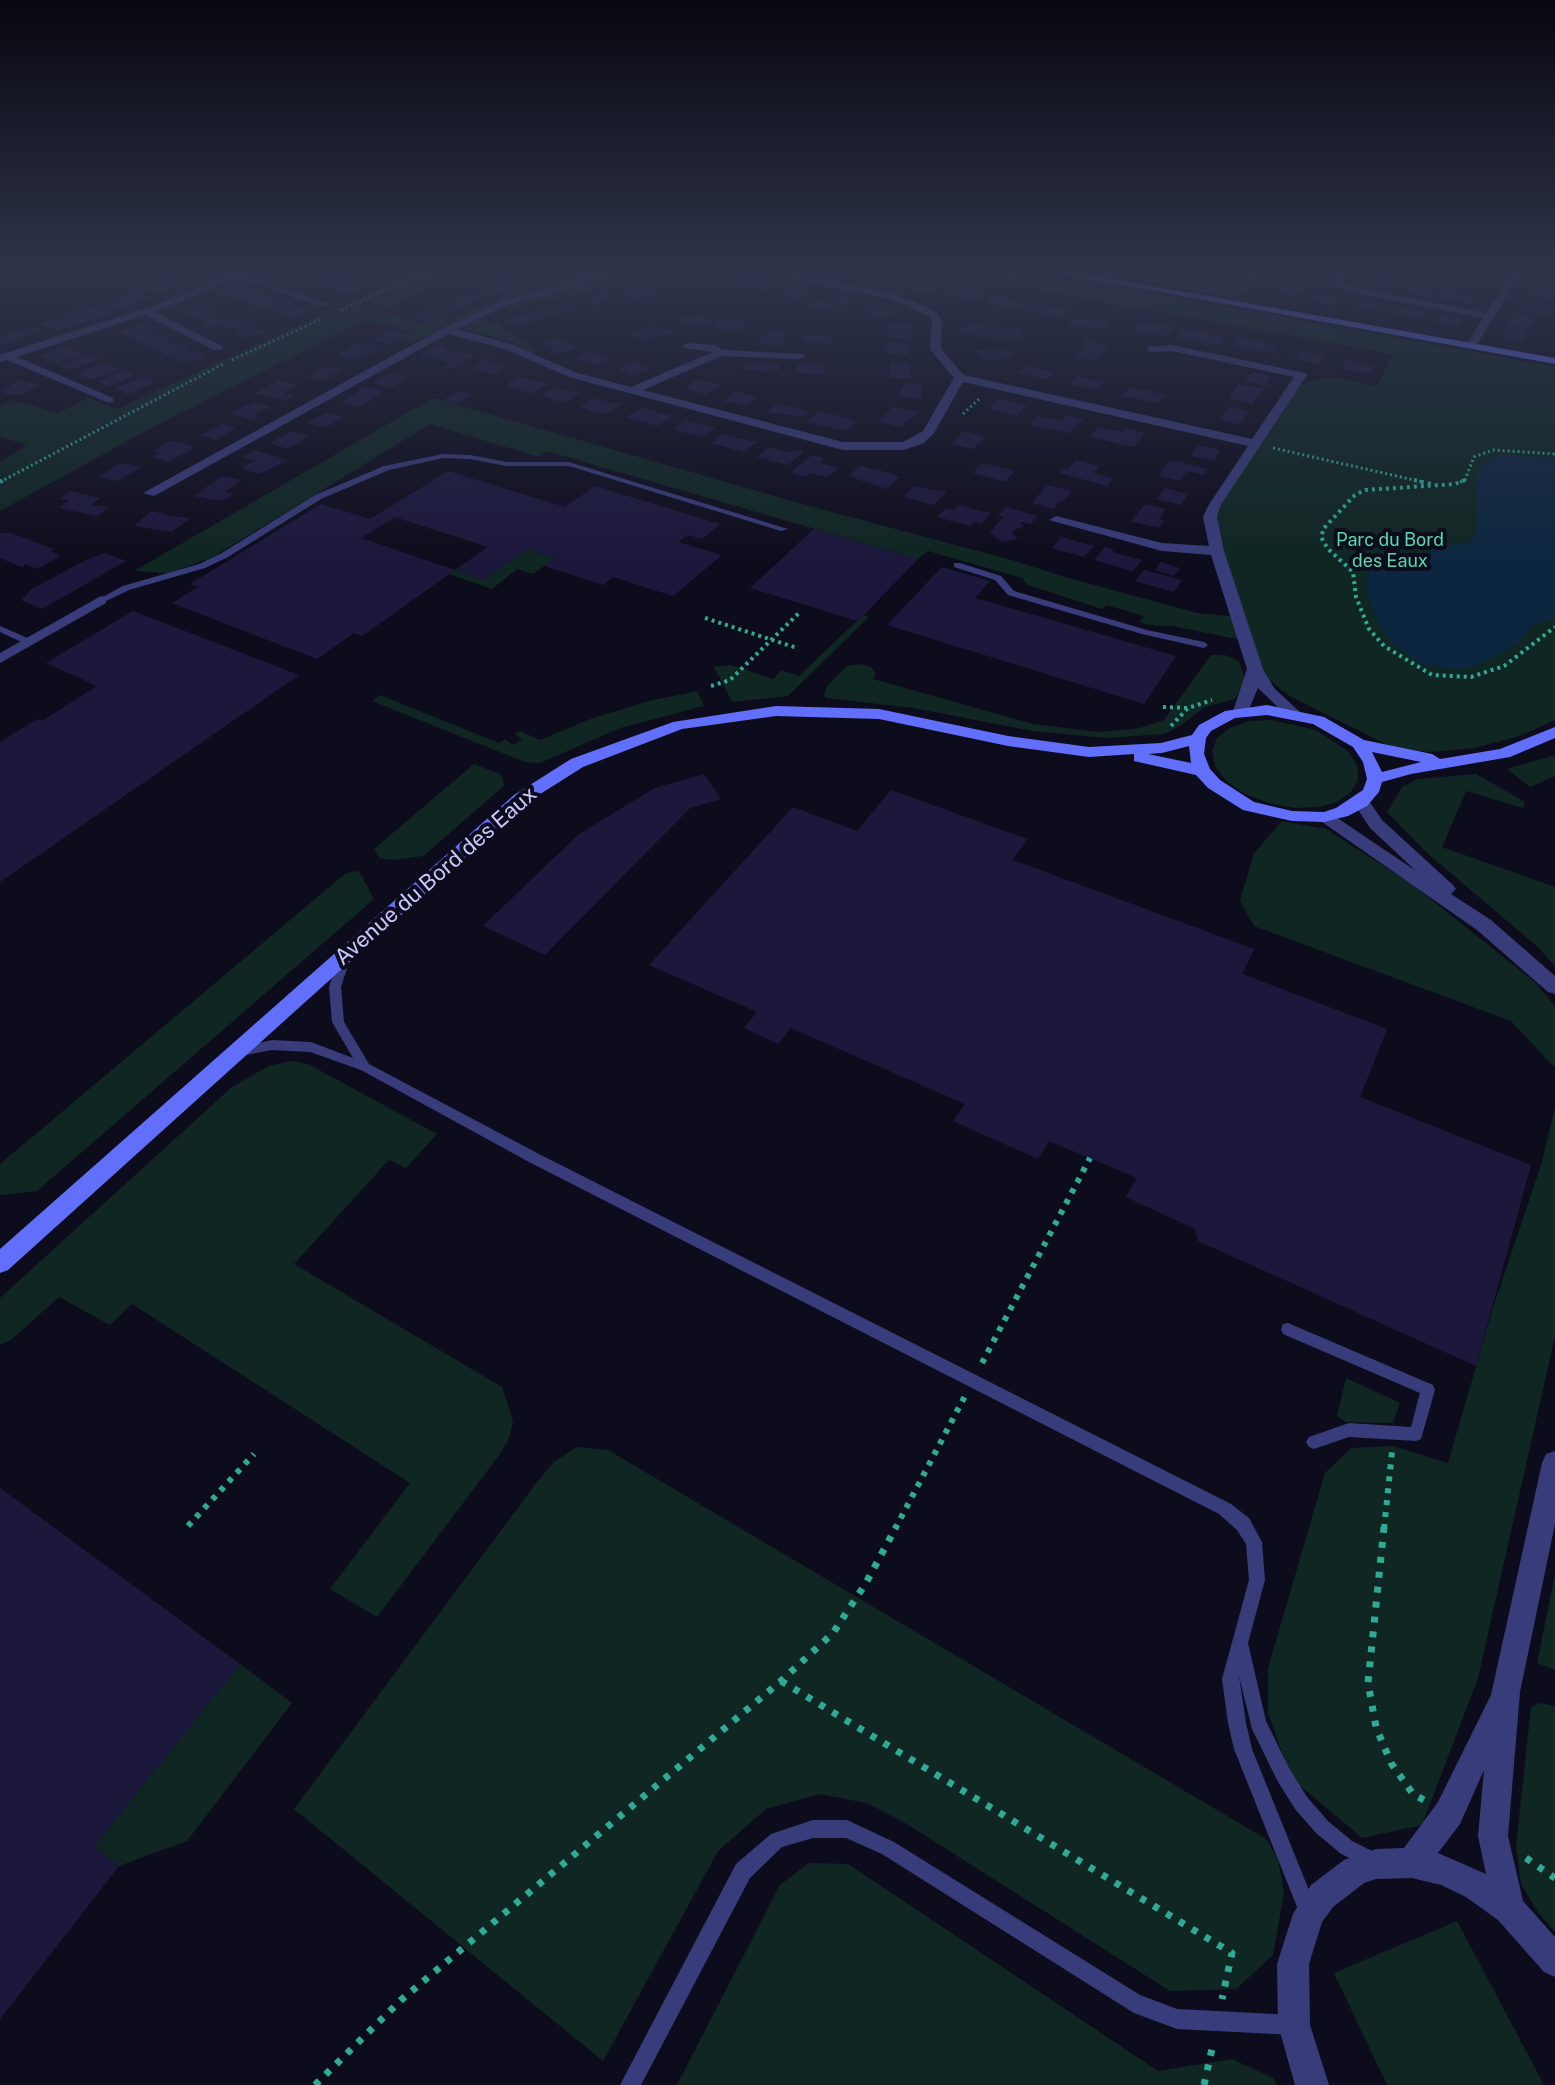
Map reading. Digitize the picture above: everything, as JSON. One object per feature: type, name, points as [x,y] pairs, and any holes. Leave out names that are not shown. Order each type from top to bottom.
[{"type":"street","points":[[30,368],[109,400]]},
{"type":"street","points":[[149,493],[377,368]]},
{"type":"street","points":[[556,368],[843,446],[884,448],[920,440],[928,433],[960,378]]},
{"type":"street","points":[[633,390],[684,368]]},
{"type":"street","points":[[952,368],[960,378],[1262,446]]},
{"type":"street","points":[[1269,368],[1301,375],[1262,446],[1214,506],[1210,517],[1217,551],[1255,669],[1268,691],[1293,713]]},
{"type":"street","points":[[1056,520],[1162,547],[1217,551]]},
{"type":"street","points":[[0,659],[101,600]]},
{"type":"street","points":[[1241,711],[1255,669]]},
{"type":"street","name":"Avenue du Bord des Eaux","points":[[0,1263],[520,799],[577,763],[679,725],[776,711],[848,712],[915,720],[1008,741],[1112,752],[1202,771]]},
{"type":"street","points":[[1359,744],[1371,762],[1375,779],[1371,792],[1361,802],[1324,817],[1292,816],[1249,806],[1229,796],[1202,771],[1196,754],[1198,738],[1216,720],[1241,711],[1293,713],[1341,731],[1359,744],[1402,756],[1448,762]]},
{"type":"street","points":[[1375,779],[1504,753],[1555,732]]},
{"type":"street","name":"Avenue du Bord des Eaux","points":[[1112,752],[1162,748],[1198,738]]},
{"type":"street","points":[[1361,802],[1376,824],[1555,987]]},
{"type":"street","points":[[1324,817],[1484,925]]},
{"type":"street","points":[[1509,1909],[1493,1836],[1506,1692],[1555,1463]]},
{"type":"street","points":[[1412,1863],[1449,1813],[1506,1692]]},
{"type":"street","points":[[1312,2085],[1294,2025],[1293,1964],[1309,1914],[1338,1881],[1376,1864],[1412,1863],[1455,1875],[1477,1886],[1509,1909],[1555,1961]]},
{"type":"lane","points":[[101,600],[126,588],[213,561],[318,497],[387,468],[443,456],[507,464],[569,464],[784,529]]},
{"type":"lane","points":[[957,565],[998,578],[1011,593],[1145,632],[1204,645]]},
{"type":"lane","points":[[0,629],[29,642]]},
{"type":"lane","points":[[347,953],[335,987],[338,1022],[365,1067]]},
{"type":"lane","points":[[234,1053],[272,1045],[311,1047],[365,1067],[508,1145],[1225,1509],[1243,1524],[1254,1542],[1257,1580],[1230,1679],[1243,1749],[1309,1914]]},
{"type":"lane","points":[[1288,1329],[1428,1390],[1416,1434],[1349,1430],[1314,1442]]},
{"type":"lane","points":[[1241,1643],[1258,1723],[1283,1774],[1301,1803],[1322,1827],[1346,1847],[1376,1864]]},
{"type":"lane","points":[[630,2085],[743,1871],[777,1840],[813,1829],[847,1829],[888,1848],[1134,2003],[1177,2019],[1294,2025]]},
{"type":"path","points":[[0,482],[70,442],[215,368]]},
{"type":"path","points":[[1262,446],[1440,486]]},
{"type":"path","points":[[1555,454],[1510,449],[1483,452],[1474,457],[1465,480],[1440,486],[1365,490],[1355,495],[1324,528],[1321,537],[1356,579],[1356,597],[1369,629],[1396,655],[1432,675],[1471,677],[1504,666],[1555,627]]},
{"type":"path","points":[[711,686],[730,680],[800,612]]},
{"type":"path","points":[[705,618],[797,648]]},
{"type":"path","points":[[1163,707],[1188,708]]},
{"type":"path","points":[[315,2085],[401,2000],[781,1681],[833,1633],[866,1583],[1090,1158]]},
{"type":"path","points":[[1394,1433],[1368,1683],[1376,1727],[1391,1763],[1413,1794],[1449,1813]]},
{"type":"path","points":[[188,1526],[254,1454]]},
{"type":"path","points":[[781,1681],[1232,1953],[1204,2085]]},
{"type":"green space","points":[[205,368],[269,368],[149,429],[0,511],[0,462],[27,445],[0,437],[0,405],[11,400],[58,413],[88,398],[117,409]]},
{"type":"green space","name":"Parc du Bord des Eaux","points":[[1386,368],[1555,368],[1555,720],[1520,736],[1474,748],[1431,752],[1396,749],[1291,697],[1255,669],[1246,641],[1173,626],[1149,625],[1140,622],[1144,616],[1106,605],[1102,609],[1028,585],[1022,578],[928,551],[918,559],[547,451],[539,457],[430,424],[213,557],[169,573],[134,571],[433,398],[1068,578],[1197,613],[1238,617],[1210,517],[1296,386],[1330,377],[1377,386]]},
{"type":"green space","points":[[527,549],[555,558],[533,574],[517,569],[492,589],[449,574],[455,570],[484,580]]},
{"type":"green space","points":[[863,615],[869,617],[788,696],[732,702],[714,667],[730,665],[773,679],[781,670],[799,676]]},
{"type":"green space","points":[[1211,655],[1225,655],[1239,661],[1245,679],[1235,699],[1205,707],[1164,734],[1107,738],[1032,731],[914,708],[826,698],[824,695],[827,686],[847,666],[860,664],[871,667],[876,674],[873,679],[1033,724],[1099,732],[1140,728],[1164,720]]},
{"type":"green space","points":[[697,691],[704,706],[620,728],[540,763],[525,762],[372,701],[380,695],[499,743],[505,739],[513,745],[522,740],[515,734],[520,731],[540,740],[593,718]]},
{"type":"green space","points":[[1271,720],[1316,730],[1349,752],[1357,766],[1358,780],[1351,792],[1337,802],[1295,808],[1245,794],[1226,781],[1215,766],[1212,751],[1217,738],[1230,728],[1249,721]]},
{"type":"green space","points":[[1555,755],[1555,776],[1530,787],[1507,769]]},
{"type":"green space","points":[[474,764],[502,775],[504,786],[423,856],[393,860],[379,858],[374,849]]},
{"type":"green space","points":[[1476,774],[1525,802],[1523,808],[1466,791],[1442,847],[1555,887],[1555,967],[1539,948],[1427,853],[1387,812],[1402,787],[1418,779]]},
{"type":"green space","points":[[1282,821],[1326,829],[1413,885],[1536,983],[1555,1007],[1555,1068],[1511,1021],[1254,926],[1240,901],[1254,853]]},
{"type":"green space","points":[[356,871],[374,899],[37,1191],[0,1195],[0,1164],[346,873]]},
{"type":"green space","points":[[291,1061],[308,1064],[437,1134],[406,1168],[389,1160],[294,1264],[502,1387],[513,1421],[510,1436],[500,1454],[377,1617],[330,1589],[410,1483],[132,1304],[110,1325],[59,1297],[11,1340],[0,1345],[0,1298],[232,1087],[269,1066]]},
{"type":"green space","points":[[1555,1106],[1555,1336],[1478,1678],[1422,1825],[1362,1838],[1291,1778],[1268,1713],[1268,1668],[1325,1473],[1351,1448],[1393,1446],[1448,1463],[1493,1308],[1542,1162]]},
{"type":"green space","points":[[1346,1378],[1400,1403],[1393,1423],[1345,1422],[1337,1416]]},
{"type":"green space","points":[[577,1447],[608,1450],[1266,1839],[1278,1859],[1284,1893],[1273,1955],[1236,1989],[1170,1991],[907,1824],[867,1803],[820,1794],[766,1809],[718,1851],[603,2061],[294,1809],[537,1482],[554,1462]]},
{"type":"green space","points":[[1555,1574],[1555,1670],[1537,1663]]},
{"type":"green space","points":[[240,1664],[292,1703],[187,1841],[119,1866],[94,1846]]},
{"type":"green space","points":[[1540,1703],[1555,1706],[1555,1932],[1537,1911],[1521,1884],[1516,1846],[1531,1707]]},
{"type":"green space","points":[[809,1863],[848,1864],[1158,2071],[1232,2059],[1273,2078],[1277,2085],[677,2085],[780,1885]]},
{"type":"green space","points":[[1457,1921],[1544,2085],[1387,2085],[1334,1973]]},
{"type":"water","points":[[1514,455],[1555,460],[1555,617],[1531,627],[1520,642],[1481,665],[1462,669],[1423,665],[1397,647],[1379,625],[1366,588],[1367,573],[1374,566],[1472,540],[1477,528],[1476,481],[1480,466],[1495,457]]},
{"type":"building","points":[[91,368],[120,369],[92,379],[77,374]]},
{"type":"building","points":[[322,368],[342,370],[323,381],[307,376]]},
{"type":"building","points":[[472,368],[506,368],[495,374]]},
{"type":"building","points":[[618,368],[651,369],[633,376]]},
{"type":"building","points":[[742,368],[778,368],[777,372]]},
{"type":"building","points":[[796,368],[824,368],[823,374],[795,373]]},
{"type":"building","points":[[889,368],[911,368],[910,376],[913,376],[913,379],[888,378]]},
{"type":"building","points":[[1023,368],[1054,372],[1047,379],[1018,373]]},
{"type":"building","points":[[1342,368],[1374,368],[1371,374]]},
{"type":"building","points":[[124,370],[136,374],[111,386],[98,382]]},
{"type":"building","points":[[1252,372],[1271,376],[1266,383],[1270,383],[1268,386],[1244,381]]},
{"type":"building","points":[[390,373],[407,378],[390,388],[373,383]]},
{"type":"building","points":[[1078,376],[1104,382],[1097,390],[1070,384]]},
{"type":"building","points":[[144,377],[156,382],[128,394],[115,388]]},
{"type":"building","points":[[519,377],[549,383],[531,394],[505,385]]},
{"type":"building","points":[[696,379],[720,385],[706,395],[686,389]]},
{"type":"building","points":[[20,380],[41,386],[19,395],[0,391]]},
{"type":"building","points":[[279,380],[297,385],[283,393],[294,396],[284,401],[255,393]]},
{"type":"building","points":[[905,383],[924,386],[920,399],[897,396]]},
{"type":"building","points":[[1239,384],[1265,389],[1252,404],[1228,398]]},
{"type":"building","points":[[365,387],[384,392],[359,407],[341,403]]},
{"type":"building","points":[[555,387],[580,393],[563,403],[542,395]]},
{"type":"building","points":[[1131,387],[1165,395],[1158,403],[1123,396]]},
{"type":"building","points":[[459,391],[473,394],[457,404],[443,400]]},
{"type":"building","points":[[737,391],[757,397],[746,405],[723,401]]},
{"type":"building","points":[[593,398],[622,404],[605,415],[580,407]]},
{"type":"building","points":[[998,399],[1027,405],[1017,416],[989,408]]},
{"type":"building","points":[[254,402],[271,407],[254,414],[258,416],[251,420],[230,413]]},
{"type":"building","points":[[778,403],[810,412],[803,417],[766,412]]},
{"type":"building","points":[[892,407],[919,412],[900,427],[879,422]]},
{"type":"building","points":[[1229,407],[1249,412],[1240,424],[1219,420]]},
{"type":"building","points":[[641,408],[672,416],[658,426],[626,417]]},
{"type":"building","points":[[819,411],[858,421],[845,431],[806,422]]},
{"type":"building","points":[[326,413],[343,417],[325,428],[307,423]]},
{"type":"building","points":[[1067,415],[1083,419],[1069,433],[1030,425],[1039,416],[1061,421]]},
{"type":"building","points":[[685,420],[716,428],[703,437],[673,429]]},
{"type":"building","points":[[222,424],[236,428],[215,440],[201,435]]},
{"type":"building","points":[[1099,427],[1145,433],[1134,447],[1091,437]]},
{"type":"building","points":[[291,431],[309,436],[288,449],[270,443]]},
{"type":"building","points":[[963,431],[985,437],[973,449],[952,444]]},
{"type":"building","points":[[724,434],[758,441],[744,452],[711,443]]},
{"type":"building","points":[[170,441],[195,447],[169,462],[152,457],[159,453],[154,451]]},
{"type":"building","points":[[1198,445],[1220,450],[1214,461],[1190,456]]},
{"type":"building","points":[[769,447],[791,453],[796,450],[804,452],[788,465],[757,457]]},
{"type":"building","points":[[254,450],[288,460],[259,474],[241,468],[254,461],[242,457]]},
{"type":"building","points":[[812,455],[825,458],[820,463],[839,468],[827,477],[790,473]]},
{"type":"building","points":[[1076,460],[1099,466],[1093,473],[1113,478],[1107,486],[1059,473]]},
{"type":"building","points":[[1170,460],[1208,469],[1204,475],[1187,471],[1180,481],[1158,476]]},
{"type":"building","points":[[120,463],[141,467],[117,481],[98,477]]},
{"type":"building","points":[[982,463],[1015,471],[1005,482],[973,473]]},
{"type":"building","points":[[860,466],[899,477],[887,489],[848,476]]},
{"type":"building","points":[[448,471],[565,507],[595,486],[720,524],[702,539],[687,535],[678,542],[722,555],[673,596],[613,577],[603,585],[544,566],[555,558],[527,549],[484,580],[455,570],[362,636],[354,633],[317,659],[172,603],[198,587],[190,584],[321,504],[370,519]],"holes":[[[395,517],[488,547],[455,570],[361,538]]]},
{"type":"building","points":[[222,476],[241,480],[225,492],[233,494],[228,498],[221,501],[194,496]]},
{"type":"building","points":[[1047,485],[1072,491],[1062,502],[1058,501],[1054,509],[1032,503]]},
{"type":"building","points":[[915,486],[947,492],[933,505],[903,497]]},
{"type":"building","points":[[1165,488],[1188,494],[1181,505],[1156,499]]},
{"type":"building","points":[[70,491],[100,498],[91,505],[109,507],[97,516],[59,508],[69,500],[60,499]]},
{"type":"building","points":[[1145,504],[1165,509],[1159,519],[1164,520],[1159,528],[1131,521]]},
{"type":"building","points":[[959,505],[991,513],[981,524],[974,522],[970,526],[937,517],[946,508],[954,510]]},
{"type":"building","points":[[1006,507],[1037,516],[1031,524],[1022,522],[1020,524],[1024,525],[1020,529],[1016,528],[1012,533],[1018,539],[1002,542],[990,532],[1003,517],[998,516]]},
{"type":"building","points":[[151,511],[190,518],[172,532],[134,526]]},
{"type":"building","points":[[814,529],[918,559],[858,621],[750,588]]},
{"type":"building","points":[[0,533],[11,533],[54,549],[50,551],[61,556],[37,569],[26,564],[22,567],[0,558]]},
{"type":"building","points":[[1061,537],[1094,546],[1084,557],[1052,548]]},
{"type":"building","points":[[1105,547],[1142,560],[1133,571],[1094,560]]},
{"type":"building","points":[[105,553],[126,561],[42,609],[21,600],[32,589]]},
{"type":"building","points":[[1161,562],[1180,568],[1174,576],[1155,570]]},
{"type":"building","points":[[942,567],[990,581],[975,598],[1176,656],[1144,704],[887,625]]},
{"type":"building","points":[[1144,570],[1182,580],[1174,592],[1135,581]]},
{"type":"building","points":[[133,611],[299,675],[0,882],[0,742],[37,719],[42,721],[97,686],[46,663]]},
{"type":"building","points":[[704,774],[721,799],[690,808],[545,955],[483,926],[579,834],[655,788]]},
{"type":"building","points":[[891,790],[1027,839],[1013,860],[1254,949],[1242,974],[1387,1029],[1360,1097],[1531,1165],[1476,1366],[1198,1241],[1195,1229],[1126,1197],[1137,1178],[1049,1141],[1038,1159],[953,1121],[965,1104],[791,1028],[778,1044],[744,1028],[757,1012],[649,965],[793,807],[857,831]]},
{"type":"building","points":[[0,1488],[240,1664],[94,1846],[119,1866],[0,2019]]}]
